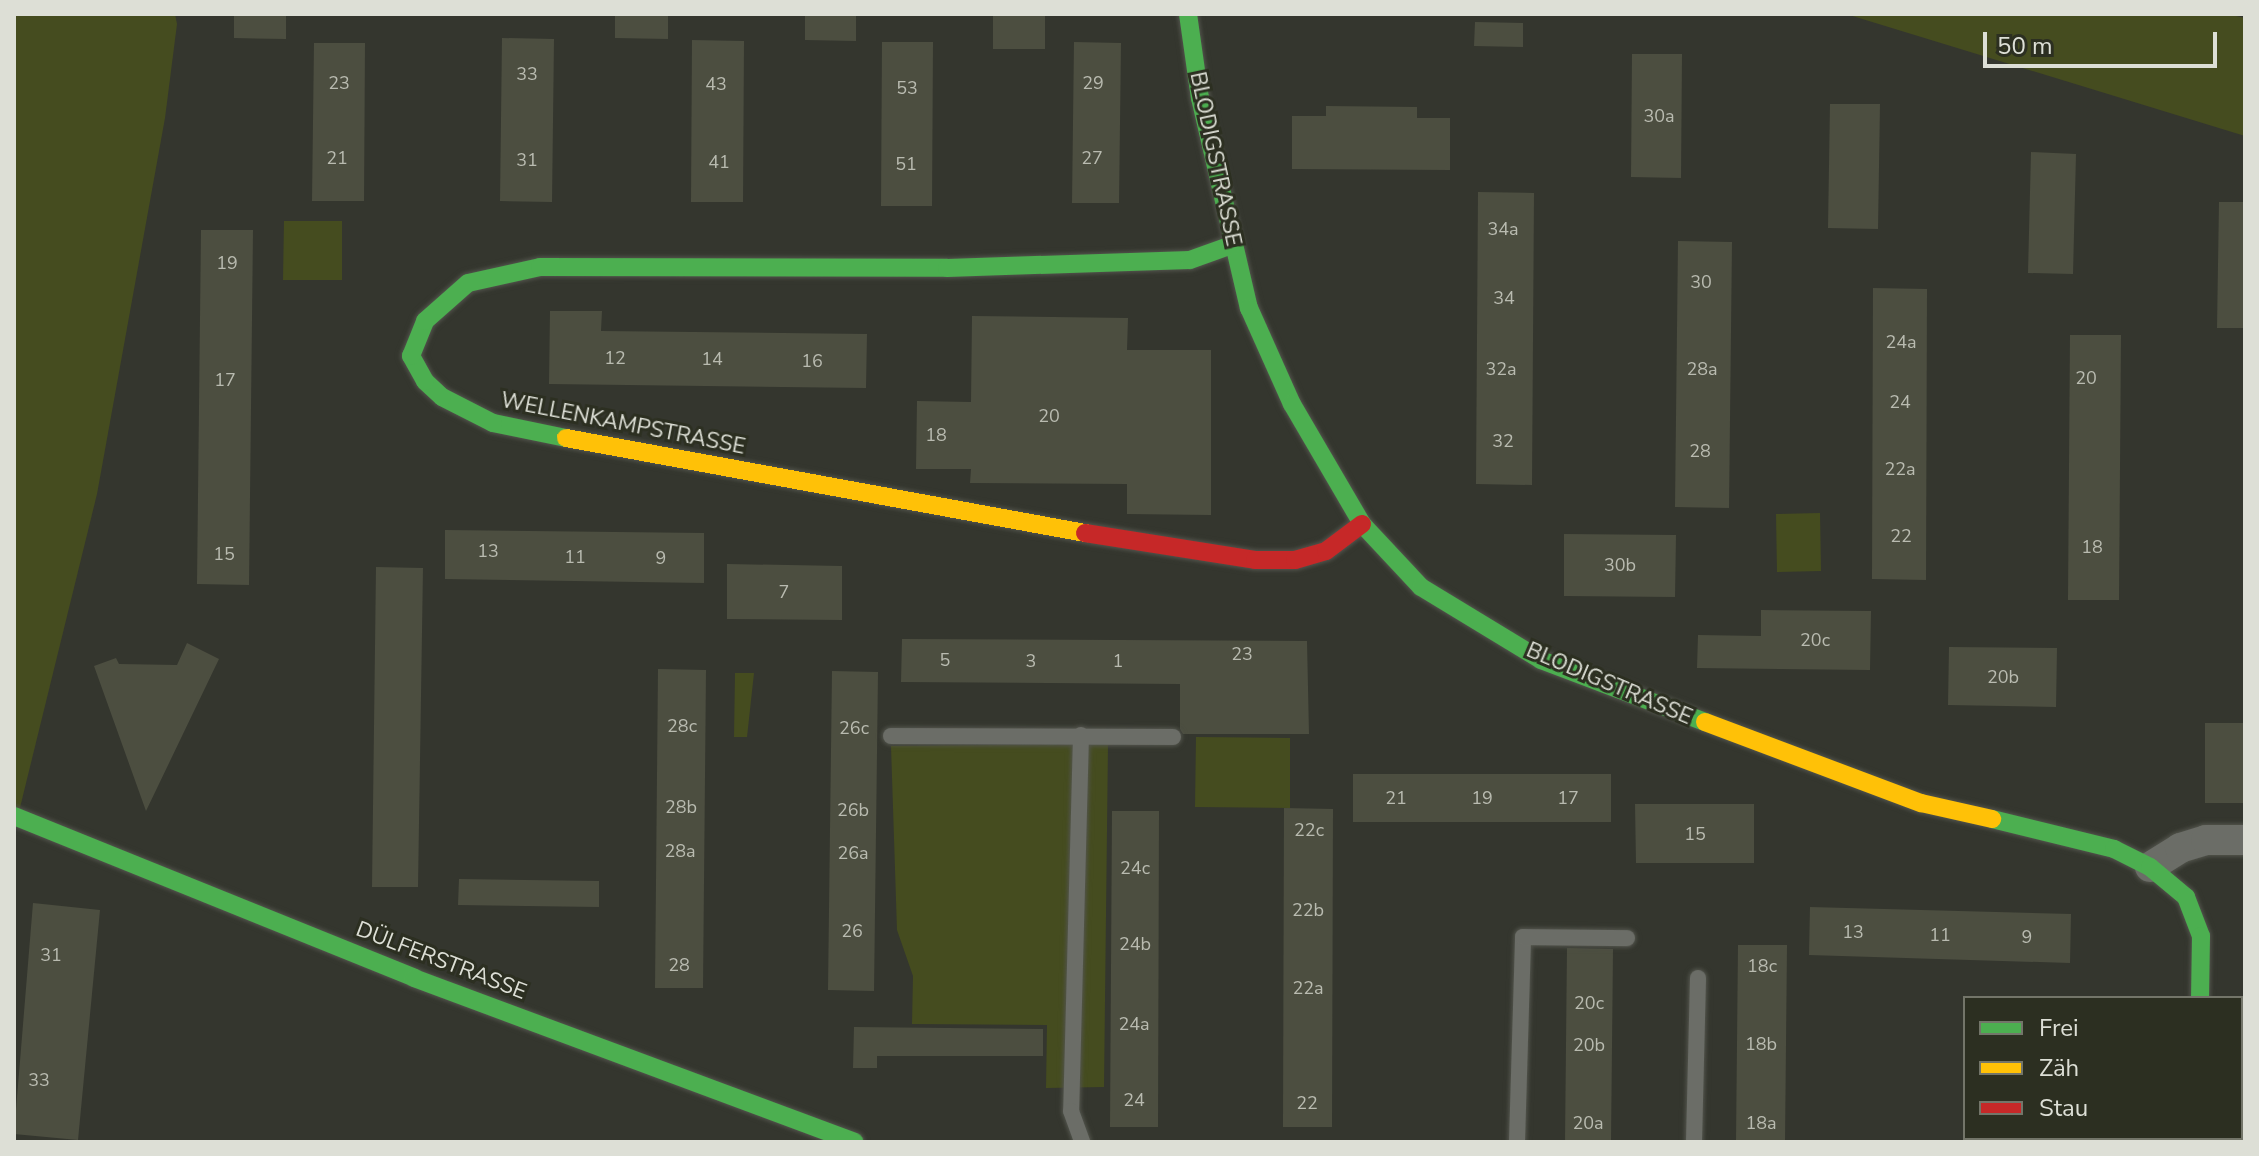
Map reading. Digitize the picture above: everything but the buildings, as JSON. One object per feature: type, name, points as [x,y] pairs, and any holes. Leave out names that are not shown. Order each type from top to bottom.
[{"type":"street","name":"BLODIGSTRASSE","points":[[1188,14],[1232,245],[1249,308],[1292,404],[1362,524],[1421,587],[1541,660],[1921,803],[2054,832],[2114,849],[2150,867],[2186,897],[2201,936],[2200,996]]},
{"type":"street","name":"WELLENKAMPSTRASSE","points":[[1232,245],[1190,260],[947,268],[540,267],[468,283],[425,321],[411,356],[425,381],[442,397],[493,423],[1077,532],[1255,560],[1295,560],[1326,551],[1362,524]]},
{"type":"street","name":"DÜLFERSTRASSE","points":[[14,816],[428,983],[854,1142]]},
{"type":"street","points":[[2150,867],[2156,861],[2193,844],[2245,840]]},
{"type":"lane","points":[[1081,735],[1071,1111],[1082,1142]]},
{"type":"lane","points":[[891,736],[1173,737]]},
{"type":"lane","points":[[1517,1142],[1523,937],[1627,938]]},
{"type":"lane","points":[[1694,1142],[1698,978]]},
{"type":"green space","points":[[14,14],[175,14],[177,24],[165,118],[97,494],[14,832]]},
{"type":"green space","points":[[1846,14],[2227,14],[2245,18],[2245,136]]},
{"type":"green space","points":[[284,221],[342,221],[342,280],[283,280]]},
{"type":"green space","points":[[1820,513],[1821,571],[1777,572],[1776,514]]},
{"type":"green space","points":[[735,673],[754,673],[747,737],[734,737]]},
{"type":"green space","points":[[1196,737],[1290,738],[1290,808],[1195,807]]},
{"type":"green space","points":[[1108,744],[1104,1087],[1046,1088],[1047,1025],[912,1024],[913,976],[897,930],[891,746]]},
{"type":"traffic: fast","points":[[1188,14],[1200,98],[1249,308],[1292,404],[1362,524],[1421,587],[1541,660],[1705,722]]},
{"type":"traffic: fast","points":[[566,438],[493,423],[442,397],[425,381],[411,356],[425,321],[468,283],[540,267],[947,268],[1190,260],[1232,245]]},
{"type":"traffic: fast","points":[[14,816],[414,978],[854,1142]]},
{"type":"traffic: fast","points":[[1992,819],[2114,849],[2150,867],[2186,897],[2201,936],[2200,996]]},
{"type":"traffic: slow","points":[[566,438],[1085,533]]},
{"type":"traffic: slow","points":[[1705,722],[1921,803],[1992,819]]},
{"type":"traffic: jam","points":[[1085,533],[1255,560],[1295,560],[1326,551],[1362,524]]}]
